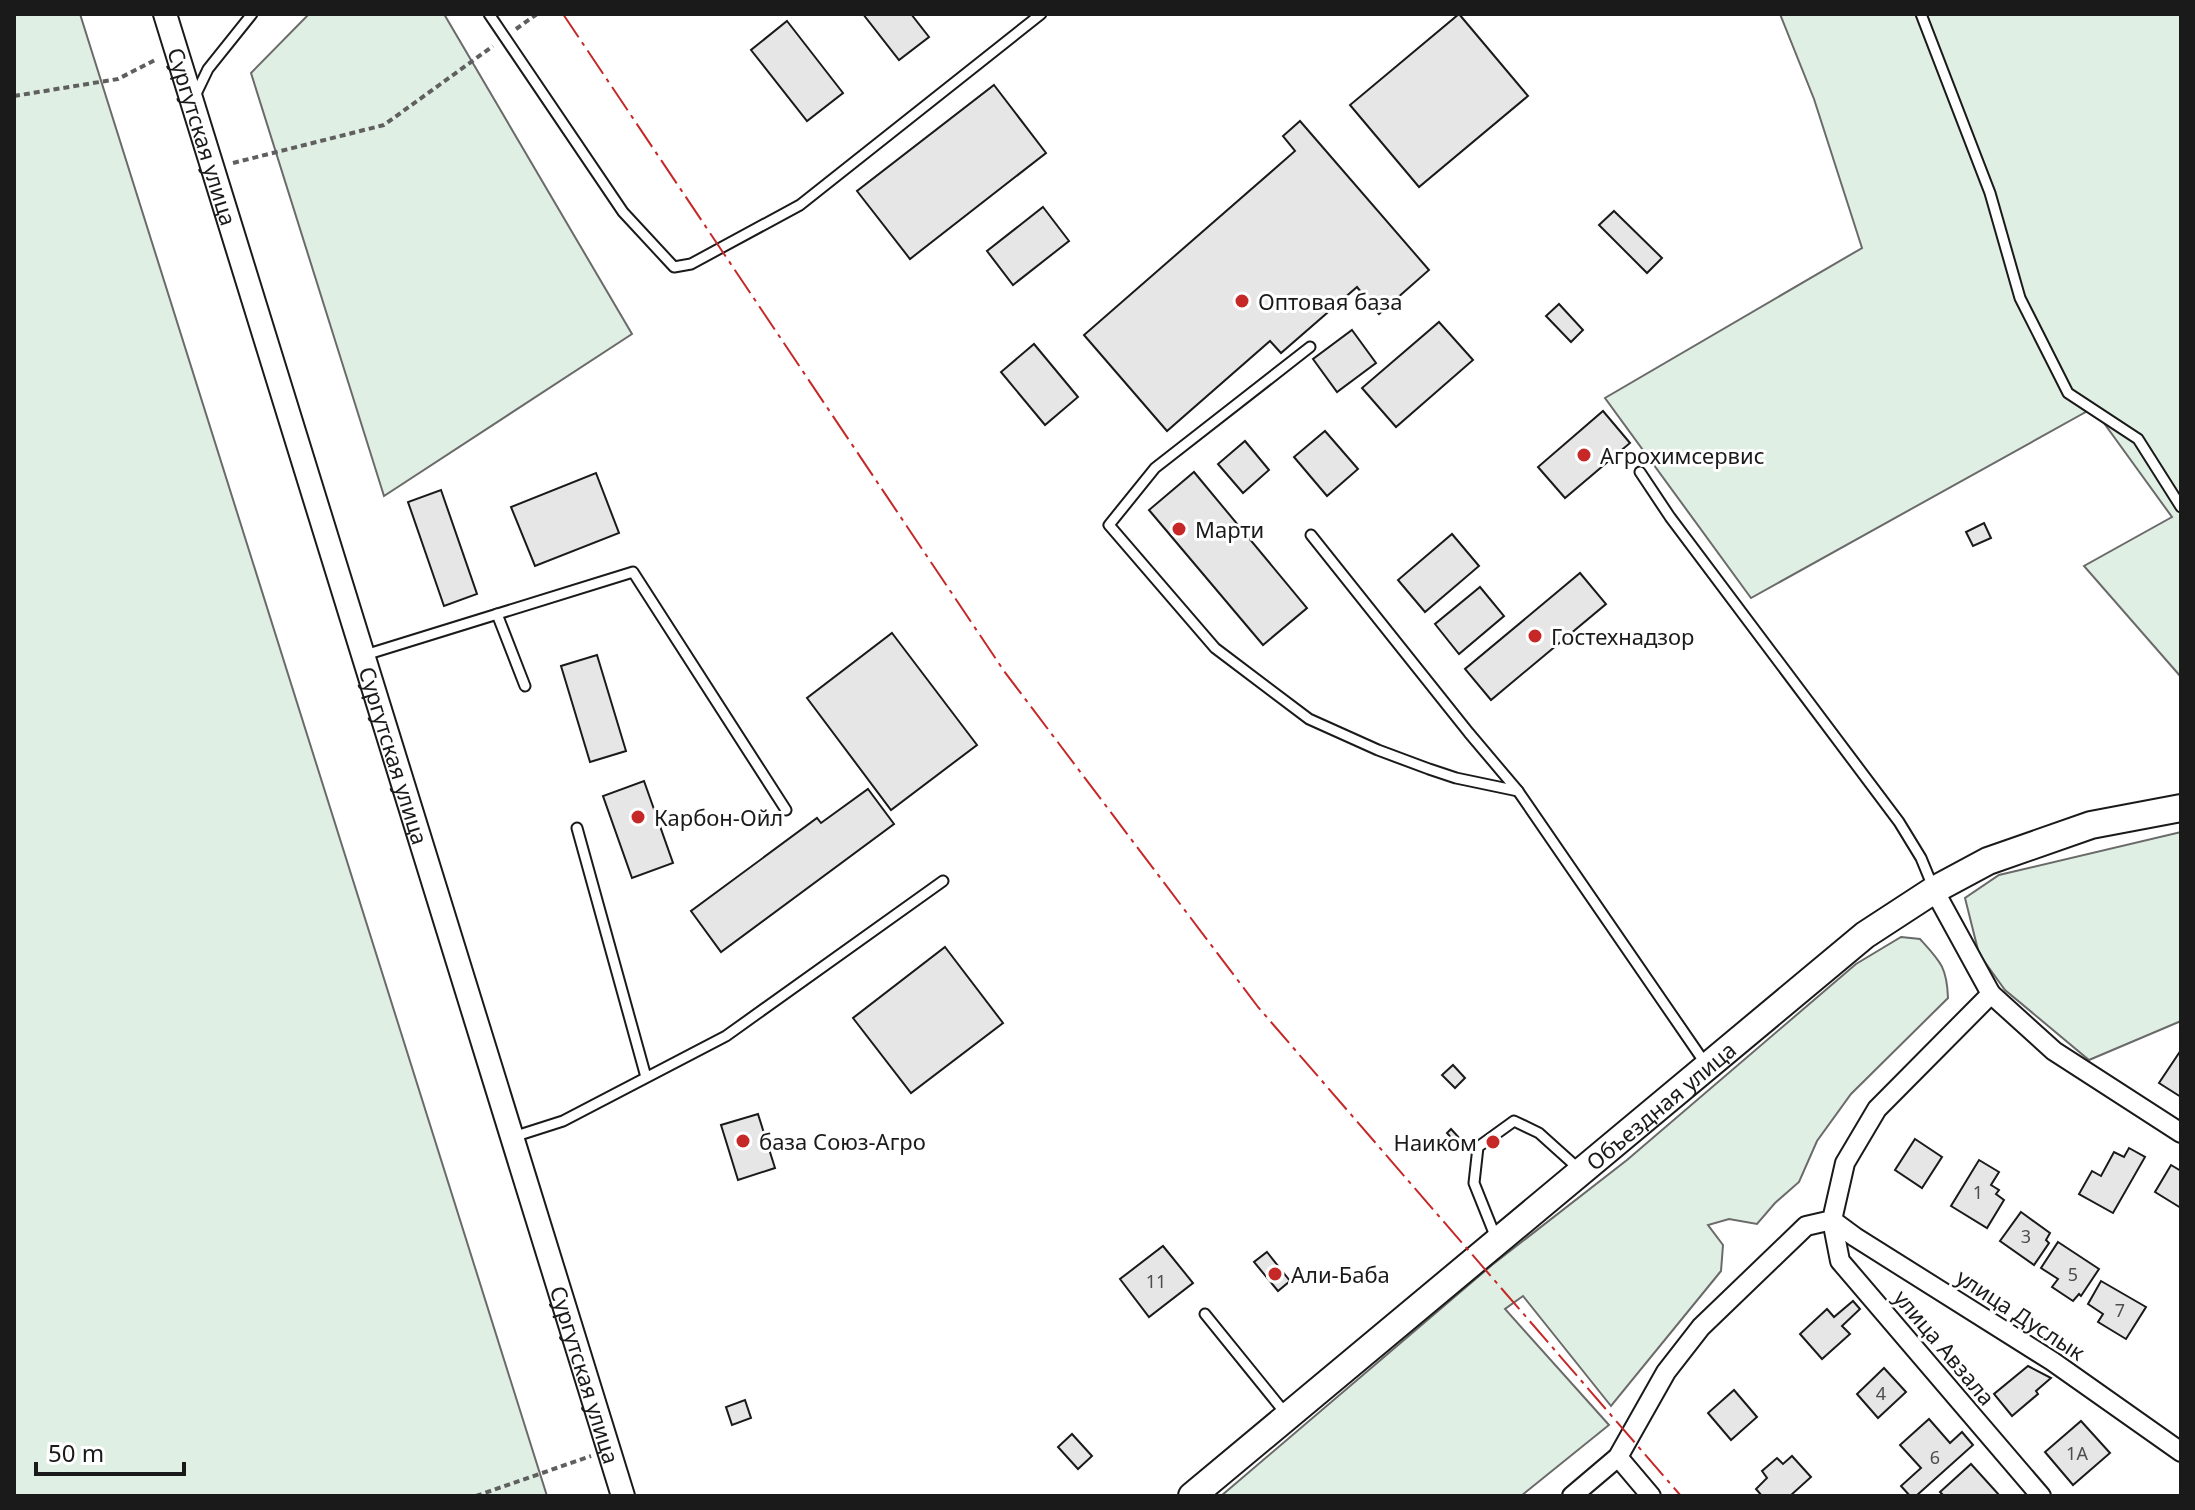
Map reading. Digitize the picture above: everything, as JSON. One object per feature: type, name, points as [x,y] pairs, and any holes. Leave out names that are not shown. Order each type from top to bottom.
[{"type":"main road","name":"Объездная улица","points":[[1192,1496],[1865,935],[1934,890],[1988,861],[2091,825],[2181,808]]},
{"type":"street","name":"Сургутская улица","points":[[165,14],[623,1496]]},
{"type":"street","points":[[1934,890],[1991,994],[2054,1051],[2181,1133]]},
{"type":"street","points":[[1806,1226],[1832,1220],[1845,1163],[1877,1109],[1991,994]]},
{"type":"street","points":[[1572,1496],[1618,1457],[1666,1372],[1701,1327],[1806,1226],[1840,1185]]},
{"type":"street","name":"улица Дуслык","points":[[1832,1220],[2052,1361],[2181,1452]]},
{"type":"street","name":"улица Авзала","points":[[1832,1220],[1840,1261],[2041,1496]]},
{"type":"street","points":[[1618,1457],[1651,1496]]},
{"type":"lane","points":[[193,99],[208,69],[252,14]]},
{"type":"lane","points":[[489,14],[623,212],[674,267],[691,264],[800,205],[1041,14]]},
{"type":"lane","points":[[1921,14],[1990,193],[2020,298],[2068,393],[2138,439],[2181,507]]},
{"type":"lane","points":[[1310,347],[1155,468],[1109,525],[1215,648],[1309,719],[1429,769],[1518,791]]},
{"type":"lane","points":[[1640,472],[1670,517],[1890,809],[1921,858],[1934,890]]},
{"type":"lane","points":[[1311,535],[1518,791],[1707,1066]]},
{"type":"lane","points":[[365,655],[633,572],[786,810]]},
{"type":"lane","points":[[497,614],[525,686]]},
{"type":"lane","points":[[577,828],[646,1077]]},
{"type":"lane","points":[[513,1137],[563,1121],[726,1036],[943,881]]},
{"type":"lane","points":[[1498,1241],[1474,1183],[1478,1147],[1514,1121],[1539,1133],[1581,1171]]},
{"type":"lane","points":[[1205,1314],[1288,1416]]},
{"type":"path","points":[[214,168],[384,125],[537,14]]},
{"type":"path","points":[[14,96],[118,79],[177,49]]},
{"type":"path","points":[[476,1496],[609,1450]]},
{"type":"green space","points":[[14,14],[80,14],[547,1496],[14,1496]]},
{"type":"green space","points":[[309,14],[444,14],[632,334],[384,496],[251,73]]},
{"type":"green space","points":[[1780,14],[2181,14],[2181,677],[2084,566],[2172,517],[2093,408],[1751,598],[1605,398],[1862,248],[1814,99]]},
{"type":"green space","points":[[2181,832],[2181,1021],[2089,1060],[2005,990],[1979,954],[1965,898],[1999,875]]},
{"type":"green space","points":[[1901,937],[1920,939],[1937,959],[1946,979],[1948,998],[1851,1094],[1817,1141],[1799,1182],[1757,1224],[1729,1219],[1708,1225],[1723,1245],[1721,1271],[1611,1406],[1523,1296],[1505,1309],[1609,1425],[1521,1496],[1221,1496],[1492,1265],[1627,1160],[1856,964]]},
{"type":"building","points":[[863,14],[911,14],[929,37],[899,60]]},
{"type":"building","points":[[1459,14],[1528,96],[1419,187],[1350,105]]},
{"type":"building","points":[[787,21],[843,93],[807,121],[751,50]]},
{"type":"building","points":[[994,85],[1046,153],[910,259],[857,191]]},
{"type":"building","points":[[1300,121],[1429,270],[1379,314],[1357,287],[1281,353],[1270,341],[1167,431],[1084,335],[1295,151],[1283,136]]},
{"type":"building","points":[[1043,207],[1069,241],[1013,285],[987,251]]},
{"type":"building","points":[[1614,211],[1662,258],[1647,273],[1599,225]]},
{"type":"building","points":[[1559,304],[1583,330],[1571,342],[1546,316]]},
{"type":"building","points":[[1439,322],[1473,360],[1396,427],[1362,388]]},
{"type":"building","points":[[1352,330],[1376,363],[1337,392],[1313,359]]},
{"type":"building","points":[[1034,344],[1078,397],[1045,425],[1001,372]]},
{"type":"building","name":"Агрохимсервис","points":[[1603,411],[1630,443],[1565,498],[1538,467]]},
{"type":"building","points":[[1325,431],[1358,469],[1327,496],[1294,457]]},
{"type":"building","points":[[1245,441],[1269,470],[1243,493],[1218,464]]},
{"type":"building","points":[[1194,472],[1307,608],[1263,645],[1149,510]]},
{"type":"building","points":[[596,473],[619,533],[535,566],[511,507]]},
{"type":"building","points":[[441,490],[477,594],[444,606],[408,502]]},
{"type":"building","points":[[1984,523],[1991,538],[1973,546],[1966,532]]},
{"type":"building","points":[[1452,534],[1479,566],[1425,612],[1398,580]]},
{"type":"building","name":"Гостехнадзор","points":[[1580,573],[1606,604],[1491,700],[1465,669]]},
{"type":"building","points":[[1480,587],[1504,616],[1459,654],[1435,624]]},
{"type":"building","points":[[892,633],[977,745],[891,810],[807,698]]},
{"type":"building","points":[[597,655],[626,751],[590,762],[561,666]]},
{"type":"building","points":[[644,781],[673,863],[632,878],[603,796]]},
{"type":"building","points":[[868,789],[894,824],[721,952],[691,911],[817,818],[821,823]]},
{"type":"building","points":[[945,947],[1003,1023],[911,1093],[853,1018]]},
{"type":"building","points":[[2181,1050],[2181,1097],[2159,1083]]},
{"type":"building","points":[[1453,1065],[1465,1078],[1455,1088],[1442,1075]]},
{"type":"building","points":[[758,1114],[775,1168],[738,1180],[721,1125]]},
{"type":"building","points":[[1451,1129],[1462,1141],[1458,1146],[1447,1133]]},
{"type":"building","points":[[1915,1139],[1942,1157],[1922,1188],[1895,1170]]},
{"type":"building","points":[[2129,1148],[2145,1157],[2113,1213],[2079,1194],[2092,1171],[2101,1176],[2114,1152],[2124,1157]]},
{"type":"building","points":[[1979,1160],[1999,1172],[1991,1185],[1999,1190],[1996,1194],[2004,1200],[1987,1228],[1951,1206]]},
{"type":"building","points":[[2171,1165],[2181,1171],[2181,1208],[2155,1192]]},
{"type":"building","points":[[2021,1212],[2050,1233],[2046,1240],[2049,1243],[2034,1265],[2000,1241]]},
{"type":"building","points":[[2058,1242],[2099,1269],[2081,1296],[2079,1294],[2073,1301],[2052,1287],[2058,1279],[2041,1268]]},
{"type":"building","points":[[1163,1246],[1193,1283],[1149,1317],[1120,1279]]},
{"type":"building","points":[[1267,1252],[1290,1281],[1278,1291],[1254,1262]]},
{"type":"building","points":[[2101,1281],[2146,1307],[2126,1339],[2098,1322],[2103,1314],[2088,1304]]},
{"type":"building","points":[[1853,1301],[1860,1309],[1842,1326],[1850,1334],[1822,1359],[1800,1334],[1827,1309],[1834,1317]]},
{"type":"building","points":[[2028,1366],[2051,1378],[2012,1416],[1994,1394]]},
{"type":"building","points":[[1884,1368],[1906,1392],[1878,1418],[1857,1394]]},
{"type":"building","points":[[1734,1390],[1757,1417],[1731,1440],[1708,1413]]},
{"type":"building","points":[[745,1400],[751,1418],[732,1425],[726,1407]]},
{"type":"building","points":[[1929,1419],[1950,1443],[1962,1432],[1973,1445],[1916,1496],[1910,1496],[1901,1486],[1921,1468],[1900,1445]]},
{"type":"building","points":[[2081,1421],[2110,1453],[2073,1485],[2045,1452]]},
{"type":"building","points":[[1072,1434],[1092,1456],[1078,1469],[1058,1447]]},
{"type":"building","points":[[1792,1456],[1811,1477],[1790,1496],[1762,1496],[1756,1489],[1767,1478],[1762,1471],[1777,1458],[1783,1464]]},
{"type":"building","points":[[1971,1464],[2000,1496],[1944,1496],[1940,1492]]},
{"type":"power","points":[[563,14],[1004,671],[1258,1007],[1681,1496]]},
{"type":"place","name":"Оптовая база","points":[[1242,301]]},
{"type":"place","name":"Агрохимсервис","points":[[1584,455]]},
{"type":"place","name":"Марти","points":[[1179,529]]},
{"type":"place","name":"Гостехнадзор","points":[[1535,636]]},
{"type":"place","name":"Карбон-Ойл","points":[[638,817]]},
{"type":"place","name":"база Союз-Агро","points":[[743,1141]]},
{"type":"place","name":"Наиком","points":[[1493,1142]]},
{"type":"place","name":"Али-Баба","points":[[1275,1274]]}]
